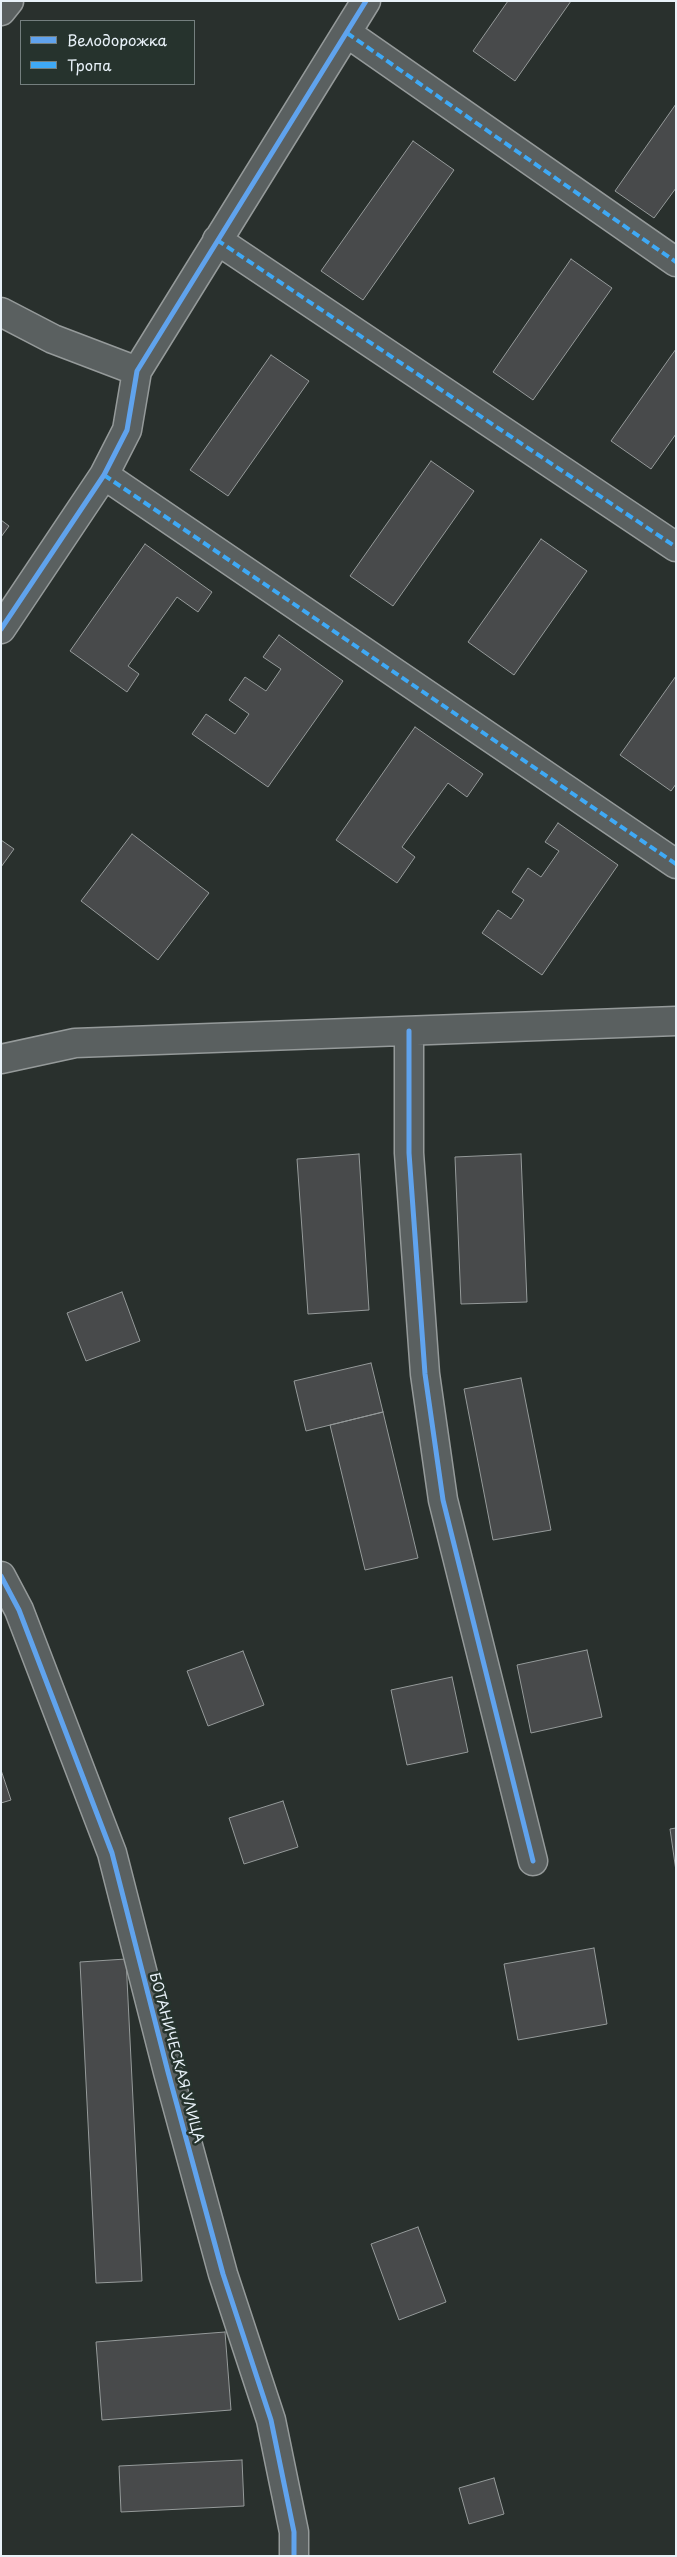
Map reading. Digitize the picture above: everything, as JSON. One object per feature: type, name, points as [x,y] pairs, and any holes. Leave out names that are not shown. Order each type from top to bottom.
[{"type":"street","points":[[1,11],[9,1]]},
{"type":"street","points":[[1,629],[104,475],[127,430],[137,371],[366,1]]},
{"type":"street","points":[[347,33],[676,262]]},
{"type":"street","points":[[217,240],[676,547]]},
{"type":"street","points":[[1,312],[52,340],[137,371]]},
{"type":"street","points":[[104,475],[676,864]]},
{"type":"street","points":[[1,1060],[75,1043],[676,1020]]},
{"type":"street","points":[[409,1031],[409,1153],[424,1374],[443,1500],[533,1861]]},
{"type":"street","name":"БОТАНИЧЕСКАЯ УЛИЦА","points":[[1,1576],[19,1610],[112,1853],[168,2072],[223,2274],[271,2420],[294,2532],[294,2556]]},
{"type":"building","points":[[508,1],[571,1],[515,81],[473,51]]},
{"type":"building","points":[[676,104],[676,188],[654,218],[615,191]]},
{"type":"building","points":[[413,141],[454,170],[363,300],[321,271]]},
{"type":"building","points":[[571,259],[612,288],[533,400],[493,372]]},
{"type":"building","points":[[676,349],[676,434],[651,469],[611,441]]},
{"type":"building","points":[[271,355],[309,381],[228,496],[190,470]]},
{"type":"building","points":[[431,461],[474,491],[393,606],[350,576]]},
{"type":"building","points":[[1,520],[9,526],[1,537]]},
{"type":"building","points":[[541,539],[587,571],[514,675],[468,642]]},
{"type":"building","points":[[145,544],[212,592],[198,612],[177,597],[128,666],[139,674],[127,692],[70,651]]},
{"type":"building","points":[[279,635],[343,681],[268,787],[192,734],[206,714],[235,734],[249,714],[229,700],[245,677],[266,691],[281,669],[263,657]]},
{"type":"building","points":[[676,676],[676,784],[671,791],[620,755]]},
{"type":"building","points":[[415,727],[483,774],[467,797],[448,783],[402,847],[415,857],[397,883],[336,840]]},
{"type":"building","points":[[558,823],[618,865],[542,975],[482,933],[498,910],[511,919],[524,900],[512,892],[528,868],[541,877],[559,851],[545,842]]},
{"type":"building","points":[[132,834],[209,893],[158,960],[81,901]]},
{"type":"building","points":[[1,840],[14,849],[1,867]]},
{"type":"building","points":[[359,1154],[369,1310],[308,1314],[297,1159]]},
{"type":"building","points":[[521,1154],[527,1302],[461,1304],[455,1157]]},
{"type":"building","points":[[122,1292],[140,1341],[86,1361],[67,1313]]},
{"type":"building","points":[[371,1363],[383,1412],[306,1431],[294,1381]]},
{"type":"building","points":[[521,1378],[551,1530],[493,1540],[464,1389]]},
{"type":"building","points":[[383,1412],[418,1558],[365,1570],[330,1425]]},
{"type":"building","points":[[587,1650],[602,1717],[531,1733],[517,1665]]},
{"type":"building","points":[[243,1651],[264,1705],[208,1726],[187,1671]]},
{"type":"building","points":[[452,1677],[468,1752],[407,1765],[391,1690]]},
{"type":"building","points":[[1,1770],[11,1800],[1,1803]]},
{"type":"building","points":[[283,1801],[298,1847],[244,1864],[229,1818]]},
{"type":"building","points":[[676,1828],[676,1871],[670,1829]]},
{"type":"building","points":[[594,1948],[607,2024],[518,2040],[504,1964]]},
{"type":"building","points":[[126,1959],[142,2281],[96,2283],[80,1962]]},
{"type":"building","points":[[418,2227],[446,2302],[399,2320],[371,2244]]},
{"type":"building","points":[[225,2332],[231,2410],[102,2420],[96,2342]]},
{"type":"building","points":[[242,2460],[244,2506],[121,2512],[119,2466]]},
{"type":"building","points":[[494,2478],[504,2514],[469,2524],[459,2488]]},
{"type":"marked path","points":[[347,33],[676,262]]},
{"type":"marked path","points":[[217,240],[676,547]]},
{"type":"marked path","points":[[104,475],[676,864]]},
{"type":"cycle path","points":[[1,629],[104,475],[127,430],[137,371],[366,1]]},
{"type":"cycle path","points":[[409,1031],[409,1153],[425,1374],[443,1500],[533,1861]]},
{"type":"cycle path","points":[[1,1576],[19,1610],[112,1853],[168,2072],[223,2274],[271,2420],[294,2532],[294,2556]]}]
